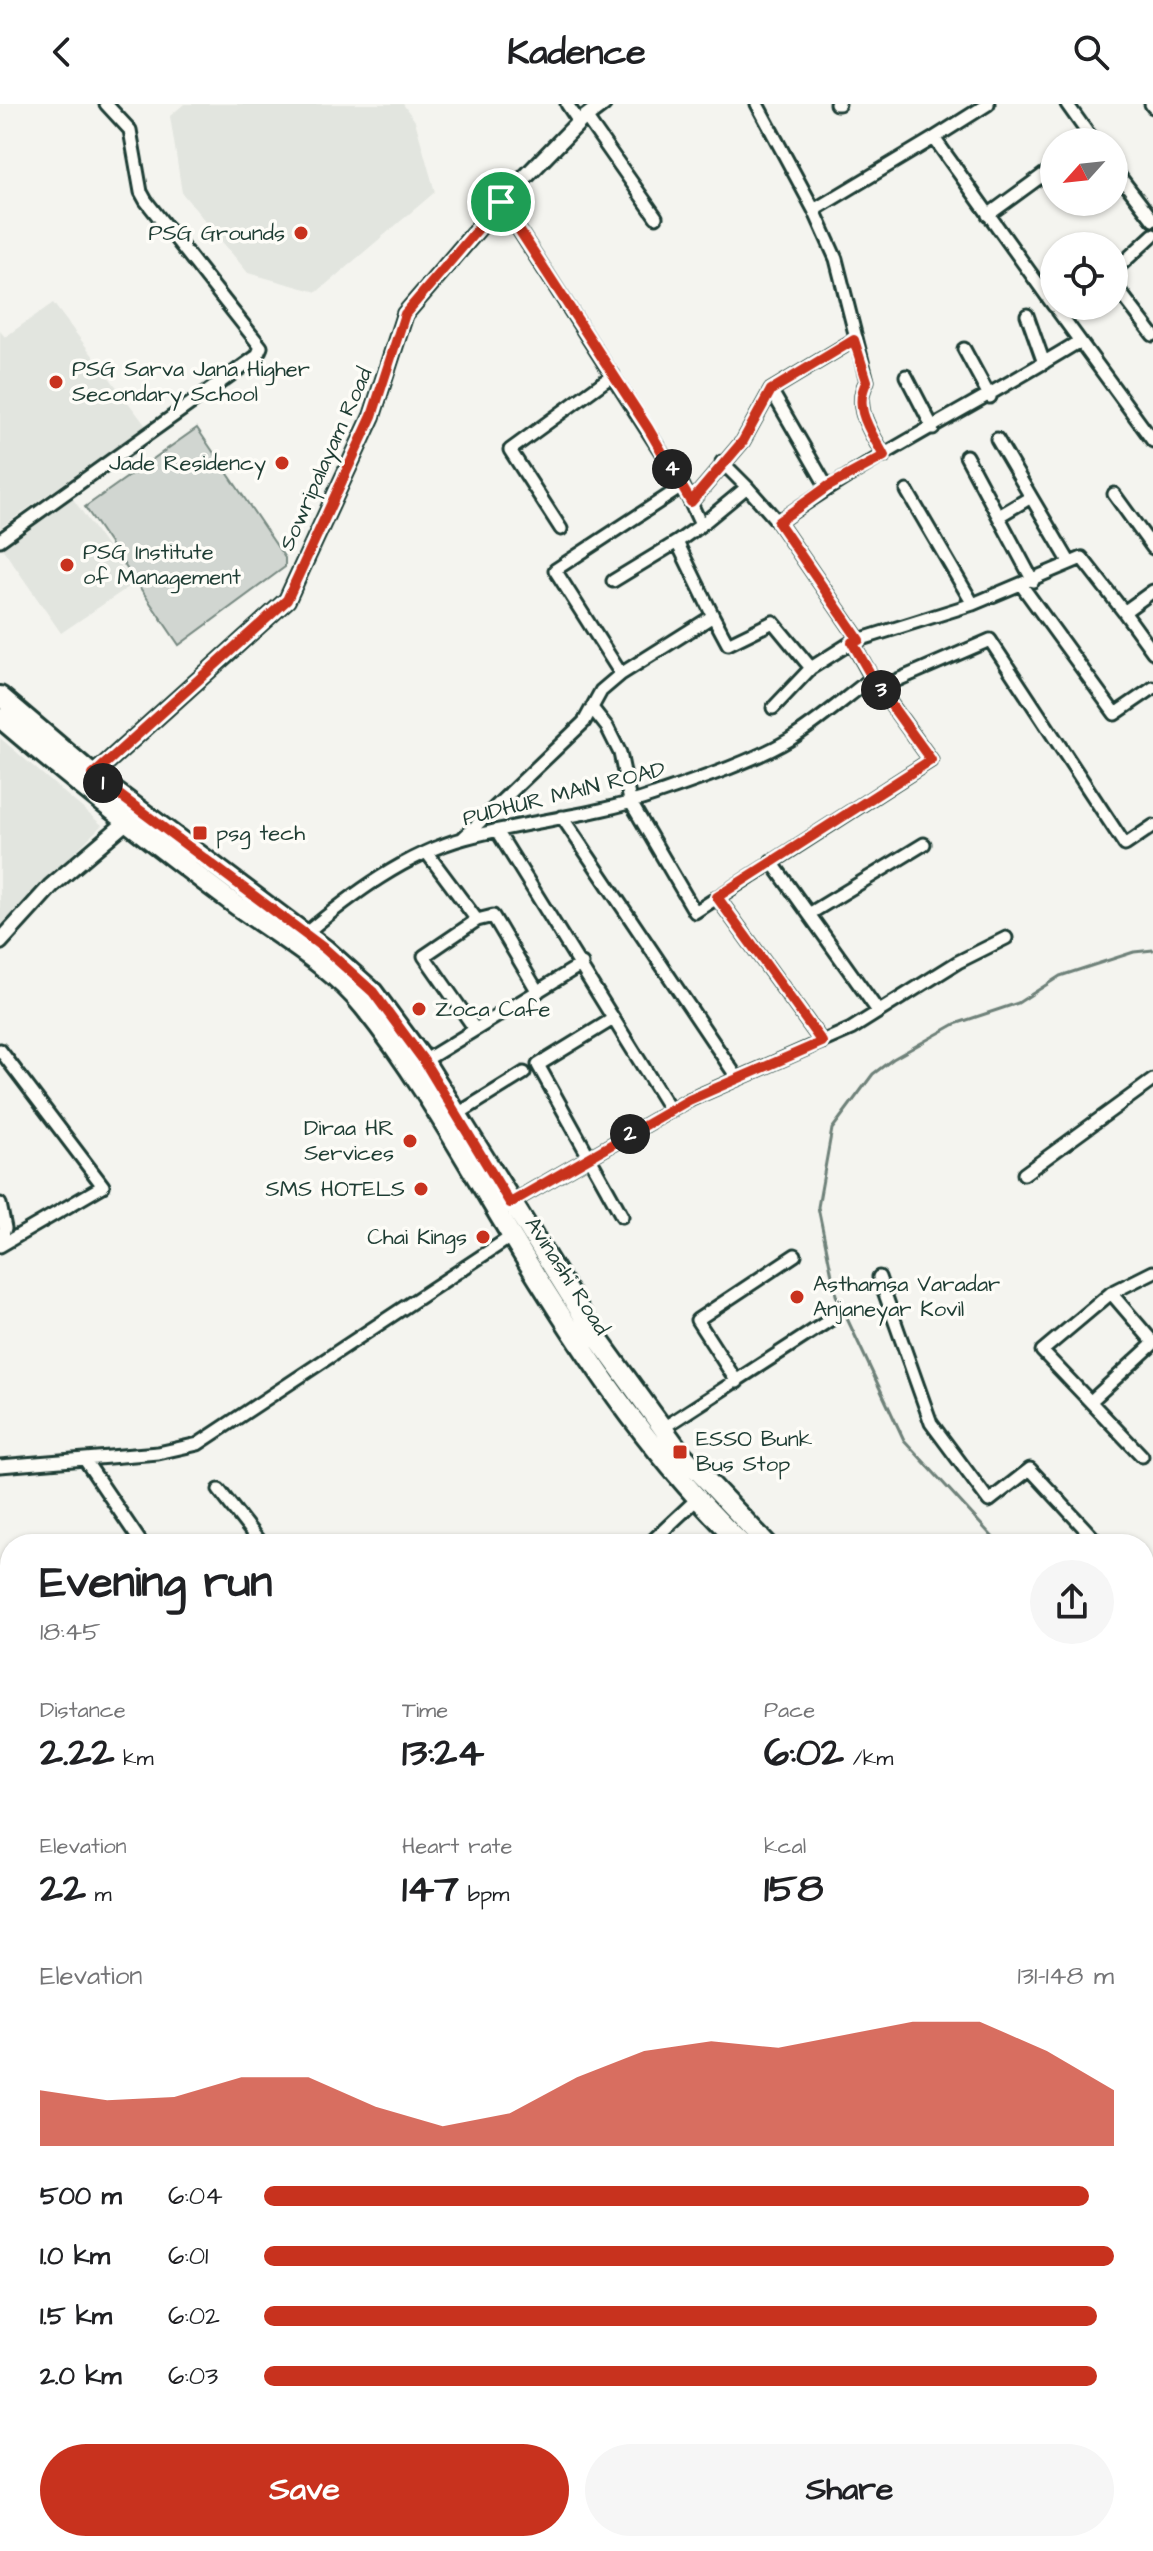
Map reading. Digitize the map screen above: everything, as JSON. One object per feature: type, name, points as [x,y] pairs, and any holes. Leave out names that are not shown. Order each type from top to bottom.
[{"type":"main road","name":"Avinashi Road","points":[[0,696],[93,775],[305,934],[373,992],[424,1061],[431,1087]]},
{"type":"main road","name":"Avinashi Road","points":[[0,718],[125,823],[328,973],[362,1004],[431,1087],[512,1236],[612,1389],[697,1499],[732,1534]]},
{"type":"main road","name":"Avinashi Road","points":[[450,1120],[510,1203],[593,1332],[663,1428],[712,1488],[757,1534]]},
{"type":"street","points":[[0,540],[257,356],[261,347],[146,201],[141,192],[130,130],[106,104]]},
{"type":"street","points":[[567,104],[582,119],[656,217]]},
{"type":"street","name":"Sowripalayam Road","points":[[93,775],[287,600],[372,416],[405,314],[501,202],[582,119],[603,104]]},
{"type":"street","points":[[757,104],[814,210],[836,259],[854,340],[867,381],[859,395],[861,413],[884,456]]},
{"type":"street","points":[[814,210],[988,104]]},
{"type":"street","points":[[1067,104],[1083,128]]},
{"type":"street","points":[[934,138],[1040,283]]},
{"type":"street","points":[[988,215],[1040,177]]},
{"type":"street","points":[[1128,187],[1153,220]]},
{"type":"street","points":[[501,202],[683,486],[701,525]]},
{"type":"street","points":[[1128,258],[1153,235]]},
{"type":"street","points":[[1128,302],[1153,335]]},
{"type":"street","points":[[1027,315],[1044,363]]},
{"type":"street","points":[[1065,320],[1078,342],[1153,441]]},
{"type":"street","points":[[691,502],[743,441],[771,390],[854,340]]},
{"type":"street","points":[[778,522],[827,487],[990,397],[1078,342]]},
{"type":"street","points":[[964,349],[990,397]]},
{"type":"street","points":[[561,529],[510,450],[613,375]]},
{"type":"street","points":[[906,376],[933,428]]},
{"type":"street","points":[[771,390],[827,487]]},
{"type":"street","points":[[997,439],[1070,563]]},
{"type":"street","points":[[966,456],[999,516],[1028,583],[1115,714],[1153,688]]},
{"type":"street","points":[[592,708],[607,727],[620,753],[630,801],[695,912],[931,760],[876,684],[856,641],[778,522],[722,462]]},
{"type":"street","points":[[621,674],[555,570],[683,486]]},
{"type":"street","points":[[613,581],[677,542],[747,487]]},
{"type":"street","points":[[907,491],[973,604]]},
{"type":"street","points":[[1114,494],[1153,548]]},
{"type":"street","points":[[999,516],[1031,497]]},
{"type":"street","points":[[677,542],[728,644],[773,622],[811,668]]},
{"type":"street","points":[[773,708],[811,668],[856,641],[973,604],[1082,558],[1153,652]]},
{"type":"street","points":[[1124,612],[1153,591]]},
{"type":"street","points":[[463,839],[584,722],[601,691],[621,674],[713,616]]},
{"type":"street","name":"PUDHUR MAIN ROAD","points":[[305,934],[348,898],[427,853],[463,839],[652,796],[787,741],[876,684],[990,640],[1125,845],[1153,826]]},
{"type":"street","points":[[562,817],[738,1079]]},
{"type":"street","points":[[0,942],[51,886],[125,823]]},
{"type":"street","points":[[497,831],[670,1110]]},
{"type":"street","points":[[809,914],[924,844]]},
{"type":"street","points":[[427,853],[477,920]]},
{"type":"street","points":[[771,861],[878,1011]]},
{"type":"street","points":[[717,897],[822,1042]]},
{"type":"street","points":[[475,1029],[424,956],[477,920],[493,916],[538,992]]},
{"type":"street","points":[[510,1203],[670,1110],[822,1042],[958,962],[1006,938]]},
{"type":"street","points":[[424,1061],[582,964]]},
{"type":"street","points":[[613,1019],[538,1065],[622,1216]]},
{"type":"street","points":[[0,1050],[103,1186],[0,1245]]},
{"type":"street","points":[[450,1120],[524,1073]]},
{"type":"street","points":[[1024,1174],[1153,1080]]},
{"type":"street","points":[[0,1204],[5,1228],[0,1245]]},
{"type":"street","points":[[0,1466],[158,1453],[198,1444],[512,1236]]},
{"type":"street","points":[[737,1382],[697,1320],[795,1255]]},
{"type":"street","points":[[1142,1456],[1042,1351],[1111,1293],[1153,1272]]},
{"type":"street","points":[[879,1277],[931,1423],[989,1501],[1030,1469],[1090,1534]]},
{"type":"street","points":[[1091,1401],[1153,1343],[1111,1293]]},
{"type":"street","points":[[663,1428],[833,1318]]},
{"type":"street","points":[[85,1460],[133,1534]]},
{"type":"street","points":[[219,1490],[253,1534]]},
{"type":"street","points":[[660,1534],[697,1499]]},
{"type":"shaded area","name":"PSG Grounds","points":[[184,104],[403,104],[415,121],[435,192],[317,292],[248,273],[182,193],[170,116]]},
{"type":"shaded area","name":"PSG Sarva Jana Higher Secondary School","points":[[53,303],[146,426],[0,528],[0,331],[5,337]]},
{"type":"shaded area","points":[[197,428],[285,558],[285,567],[179,645],[85,507]]},
{"type":"shaded area","name":"PSG Institute of Management","points":[[71,496],[133,584],[61,633],[0,545]]},
{"type":"shaded area","points":[[0,738],[102,825],[0,927]]},
{"type":"waterway","points":[[990,1534],[904,1440],[836,1295],[818,1207],[832,1129],[873,1074],[955,1024],[1018,1003],[1060,976],[1134,952],[1153,950]]},
{"type":"place","name":"PSG Grounds","points":[[301,233]]},
{"type":"place","name":"PSG Sarva Jana Higher Secondary School","points":[[56,382]]},
{"type":"place","name":"Jade Residency","points":[[282,463]]},
{"type":"place","name":"PSG Institute of Management","points":[[67,565]]},
{"type":"place","name":"psg tech","points":[[200,833]]},
{"type":"place","name":"Zoca Cafe","points":[[419,1009]]},
{"type":"place","name":"Diraa HR Services","points":[[410,1141]]},
{"type":"place","name":"SMS HOTELS","points":[[421,1189]]},
{"type":"place","name":"Chai Kings","points":[[483,1237]]},
{"type":"place","name":"Asthamsa Varadar Anjaneyar Kovil","points":[[797,1297]]},
{"type":"place","name":"ESSO Bunk Bus Stop","points":[[680,1452]]},
{"type":"route","points":[[501,202],[648,428],[691,502],[743,441],[762,401],[771,390],[786,378],[854,340],[867,381],[859,395],[861,413],[884,456],[827,487],[778,522],[859,640],[852,642],[872,678],[931,760],[717,897],[822,1042],[689,1100],[510,1203],[424,1061],[373,992],[325,949],[93,775],[287,600],[372,416],[396,350],[405,314],[501,202]]}]
